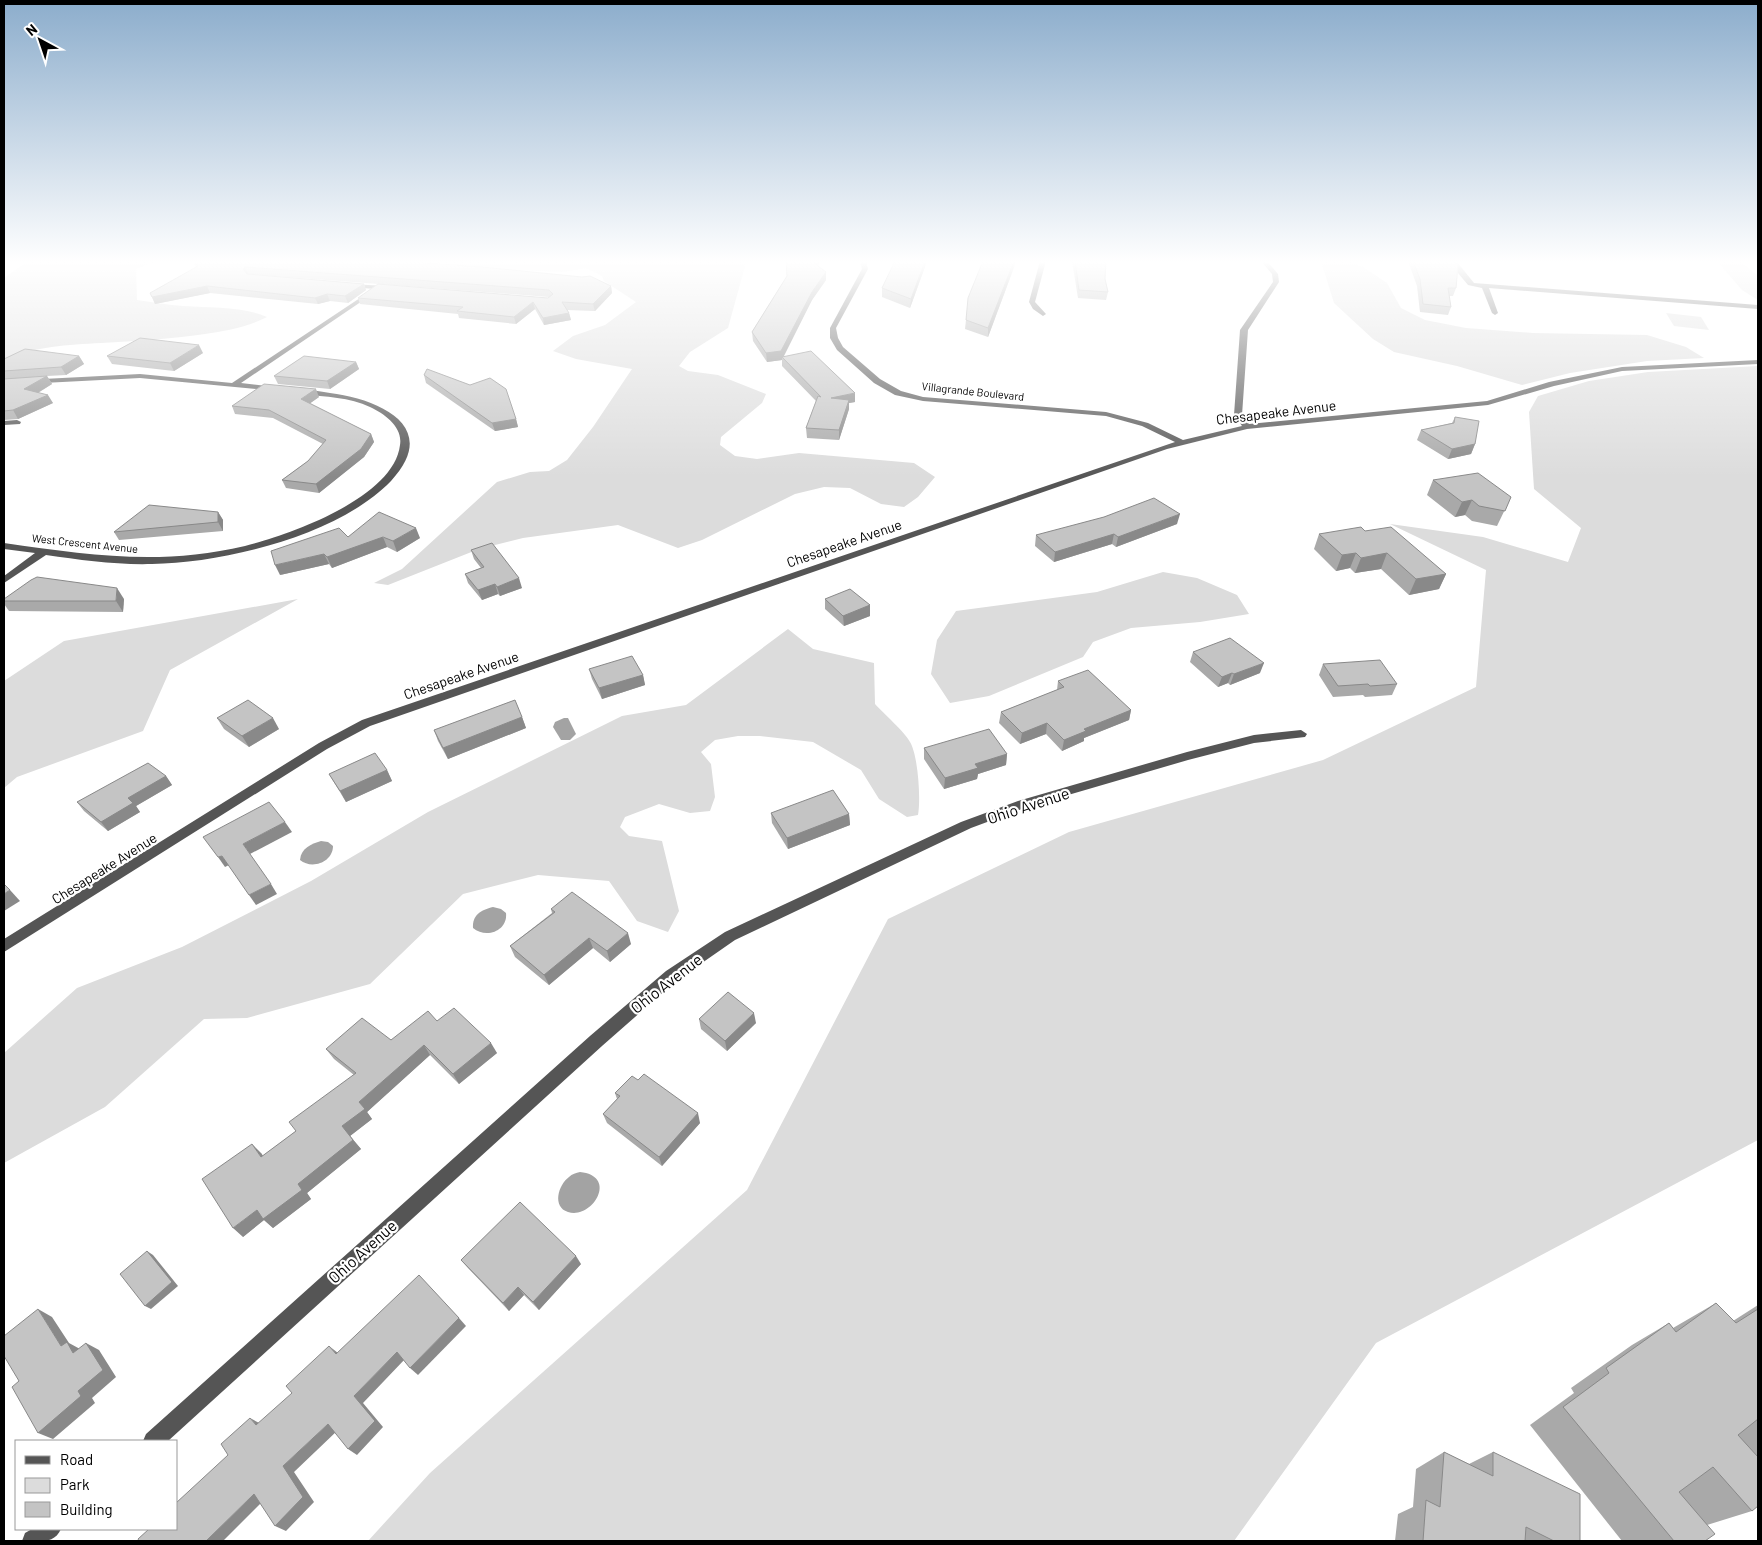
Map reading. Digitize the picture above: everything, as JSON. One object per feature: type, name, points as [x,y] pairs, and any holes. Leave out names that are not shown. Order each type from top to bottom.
[{"type":"street","points":[[233,385],[310,333]]},
{"type":"street","name":"Villagrande Boulevard","points":[[834,333],[834,338],[840,348],[887,388],[923,399],[1106,414],[1131,418],[1156,428],[1181,442]]},
{"type":"street","points":[[1244,333],[1238,416],[1246,427]]},
{"type":"street","name":"Chesapeake Avenue","points":[[4,946],[323,746],[366,723],[1181,442],[1246,427],[1473,405],[1522,394],[1552,384],[1622,369],[1758,362]]},
{"type":"street","points":[[4,383],[125,376],[287,391]]},
{"type":"street","name":"West Crescent Avenue","points":[[4,546],[140,562],[186,559],[230,552],[284,537],[331,518],[361,501],[386,481],[403,458],[404,431],[395,419],[372,405],[353,399],[296,392]]},
{"type":"street","points":[[4,423],[17,422]]},
{"type":"street","points":[[4,580],[45,551]]},
{"type":"street","name":"Ohio Avenue","points":[[154,1440],[596,1041],[671,976],[730,936],[966,825],[1023,804],[1187,756],[1254,739],[1301,734]]},
{"type":"street","points":[[33,1541],[49,1530]]},
{"type":"green space","points":[[4,333],[212,333],[166,339],[52,347],[16,355],[4,360]]},
{"type":"green space","points":[[581,333],[720,333],[690,352],[679,366],[688,371],[718,375],[766,394],[762,403],[721,437],[720,445],[735,456],[757,459],[799,453],[914,463],[935,477],[918,497],[904,507],[881,504],[850,488],[824,487],[795,494],[702,540],[678,548],[618,525],[523,538],[479,549],[388,585],[374,583],[402,569],[497,482],[530,472],[549,471],[567,460],[593,427],[632,369],[576,359],[553,351],[573,336]]},
{"type":"green space","points":[[1367,333],[1647,335],[1686,347],[1704,358],[1647,361],[1570,373],[1522,385],[1457,366],[1394,352]]},
{"type":"green space","points":[[1758,366],[1758,1140],[1376,1343],[1234,1541],[368,1541],[430,1473],[747,1190],[888,919],[1069,832],[1323,760],[1476,687],[1486,570],[1390,524],[1483,537],[1568,562],[1581,528],[1534,489],[1529,412],[1538,396],[1589,381],[1648,372]]},
{"type":"green space","points":[[1163,572],[1197,578],[1237,595],[1249,614],[1200,622],[1131,628],[1093,642],[1083,657],[989,696],[950,703],[931,674],[937,640],[956,611],[1097,592]]},
{"type":"green space","points":[[298,599],[170,670],[143,731],[17,777],[4,788],[4,681],[64,641]]},
{"type":"green space","points":[[788,629],[813,649],[874,663],[875,704],[903,733],[913,748],[918,777],[918,815],[907,817],[879,799],[861,770],[813,742],[760,736],[738,736],[715,740],[701,752],[711,764],[715,797],[710,811],[690,813],[659,804],[625,817],[620,827],[629,836],[662,841],[679,911],[668,932],[637,921],[609,881],[538,875],[463,894],[370,984],[247,1018],[204,1019],[105,1107],[4,1163],[4,1053],[77,988],[182,947],[311,881],[428,812],[622,716],[686,705]]},
{"type":"shaded area","points":[[568,718],[576,734],[570,740],[561,740],[553,727],[555,722]]},
{"type":"shaded area","points":[[321,841],[328,842],[333,846],[330,856],[326,860],[321,863],[310,864],[300,860],[304,850],[310,845]]},
{"type":"shaded area","points":[[493,907],[501,909],[506,913],[506,919],[500,929],[484,933],[473,928],[476,916]]},
{"type":"shaded area","points":[[580,1172],[592,1175],[598,1181],[600,1189],[598,1196],[593,1204],[585,1210],[577,1213],[568,1212],[560,1206],[558,1196],[565,1181],[573,1174]]},
{"type":"building","points":[[753,333],[790,333],[781,351],[766,353]]},
{"type":"building","points":[[140,338],[199,345],[170,363],[107,356]]},
{"type":"building","points":[[25,349],[79,356],[61,367],[4,371],[4,359]]},
{"type":"building","points":[[811,351],[855,393],[831,398],[849,400],[839,430],[806,428],[818,396],[821,397],[782,357]]},
{"type":"building","points":[[304,356],[356,362],[327,381],[274,376]]},
{"type":"building","points":[[427,369],[470,385],[490,378],[506,389],[516,419],[492,423],[424,375]]},
{"type":"building","points":[[47,376],[24,389],[48,395],[13,410],[4,411],[4,379]]},
{"type":"building","points":[[264,384],[316,389],[301,399],[371,434],[361,449],[316,484],[282,480],[308,461],[326,440],[269,410],[232,406]]},
{"type":"building","points":[[1455,417],[1479,421],[1475,444],[1452,449],[1421,430],[1454,423]]},
{"type":"building","points":[[1478,473],[1511,497],[1505,511],[1479,506],[1472,500],[1462,502],[1433,480]]},
{"type":"building","points":[[1154,498],[1180,514],[1118,537],[1114,534],[1055,552],[1036,535],[1104,517]]},
{"type":"building","points":[[149,505],[218,512],[218,522],[114,532]]},
{"type":"building","points":[[379,512],[416,528],[393,541],[383,537],[327,557],[324,554],[275,565],[271,551],[339,528],[348,537]]},
{"type":"building","points":[[1361,527],[1365,531],[1391,527],[1446,574],[1416,579],[1387,553],[1361,558],[1356,553],[1342,555],[1319,534]]},
{"type":"building","points":[[492,543],[519,578],[497,587],[495,584],[478,590],[465,574],[484,567],[471,550]]},
{"type":"building","points":[[37,577],[117,588],[116,601],[4,601],[4,599]]},
{"type":"building","points":[[850,589],[870,605],[843,616],[825,599]]},
{"type":"building","points":[[1230,638],[1264,663],[1222,677],[1193,652]]},
{"type":"building","points":[[632,656],[643,675],[599,688],[589,669]]},
{"type":"building","points":[[1380,660],[1397,684],[1338,686],[1323,664]]},
{"type":"building","points":[[1088,670],[1131,710],[1084,729],[1086,731],[1064,740],[1047,723],[1022,733],[1001,712],[1064,687],[1058,681]]},
{"type":"building","points":[[248,700],[273,718],[242,736],[217,718]]},
{"type":"building","points":[[515,700],[522,717],[443,748],[434,730]]},
{"type":"building","points":[[989,729],[1007,754],[975,764],[978,768],[945,778],[924,748]]},
{"type":"building","points":[[375,753],[387,770],[340,791],[329,774]]},
{"type":"building","points":[[148,763],[166,776],[128,798],[133,803],[101,822],[77,802]]},
{"type":"building","points":[[833,790],[849,814],[787,838],[771,813]]},
{"type":"building","points":[[269,802],[285,822],[243,844],[271,884],[249,895],[222,856],[218,857],[203,837]]},
{"type":"building","points":[[4,884],[10,890],[4,894]]},
{"type":"building","points":[[572,892],[628,933],[607,951],[589,938],[544,975],[510,946],[555,912],[551,909]]},
{"type":"building","points":[[728,992],[754,1013],[725,1041],[699,1019]]},
{"type":"building","points":[[454,1008],[491,1043],[453,1074],[424,1045],[359,1102],[365,1109],[342,1126],[353,1140],[298,1184],[302,1190],[263,1219],[257,1210],[233,1228],[202,1179],[252,1144],[261,1157],[296,1131],[289,1122],[356,1073],[326,1049],[362,1018],[391,1040],[428,1011],[437,1021]]},
{"type":"building","points":[[644,1074],[698,1113],[659,1157],[603,1114],[620,1096],[615,1093],[632,1076],[638,1080]]},
{"type":"building","points":[[520,1202],[576,1256],[533,1302],[518,1287],[503,1303],[461,1260]]},
{"type":"building","points":[[147,1251],[172,1282],[145,1306],[120,1274]]},
{"type":"building","points":[[419,1275],[459,1318],[410,1368],[397,1352],[354,1396],[375,1421],[348,1449],[328,1424],[283,1466],[303,1497],[275,1526],[254,1494],[206,1541],[139,1541],[138,1539],[148,1530],[178,1530],[178,1501],[228,1455],[221,1444],[250,1418],[256,1425],[292,1393],[286,1386],[329,1346],[336,1354]]},
{"type":"building","points":[[1716,1303],[1736,1323],[1758,1309],[1758,1419],[1738,1435],[1758,1457],[1758,1506],[1752,1511],[1713,1467],[1679,1492],[1715,1534],[1705,1541],[1674,1541],[1563,1407],[1609,1373],[1606,1368],[1669,1323],[1676,1332]]},
{"type":"building","points":[[38,1309],[61,1346],[67,1342],[73,1353],[86,1343],[103,1370],[78,1391],[81,1396],[38,1433],[12,1387],[19,1381],[4,1356],[4,1336]]},
{"type":"building","points":[[1444,1452],[1493,1476],[1493,1452],[1580,1494],[1580,1541],[1554,1541],[1526,1527],[1525,1541],[1423,1541],[1426,1500],[1440,1507]]}]
